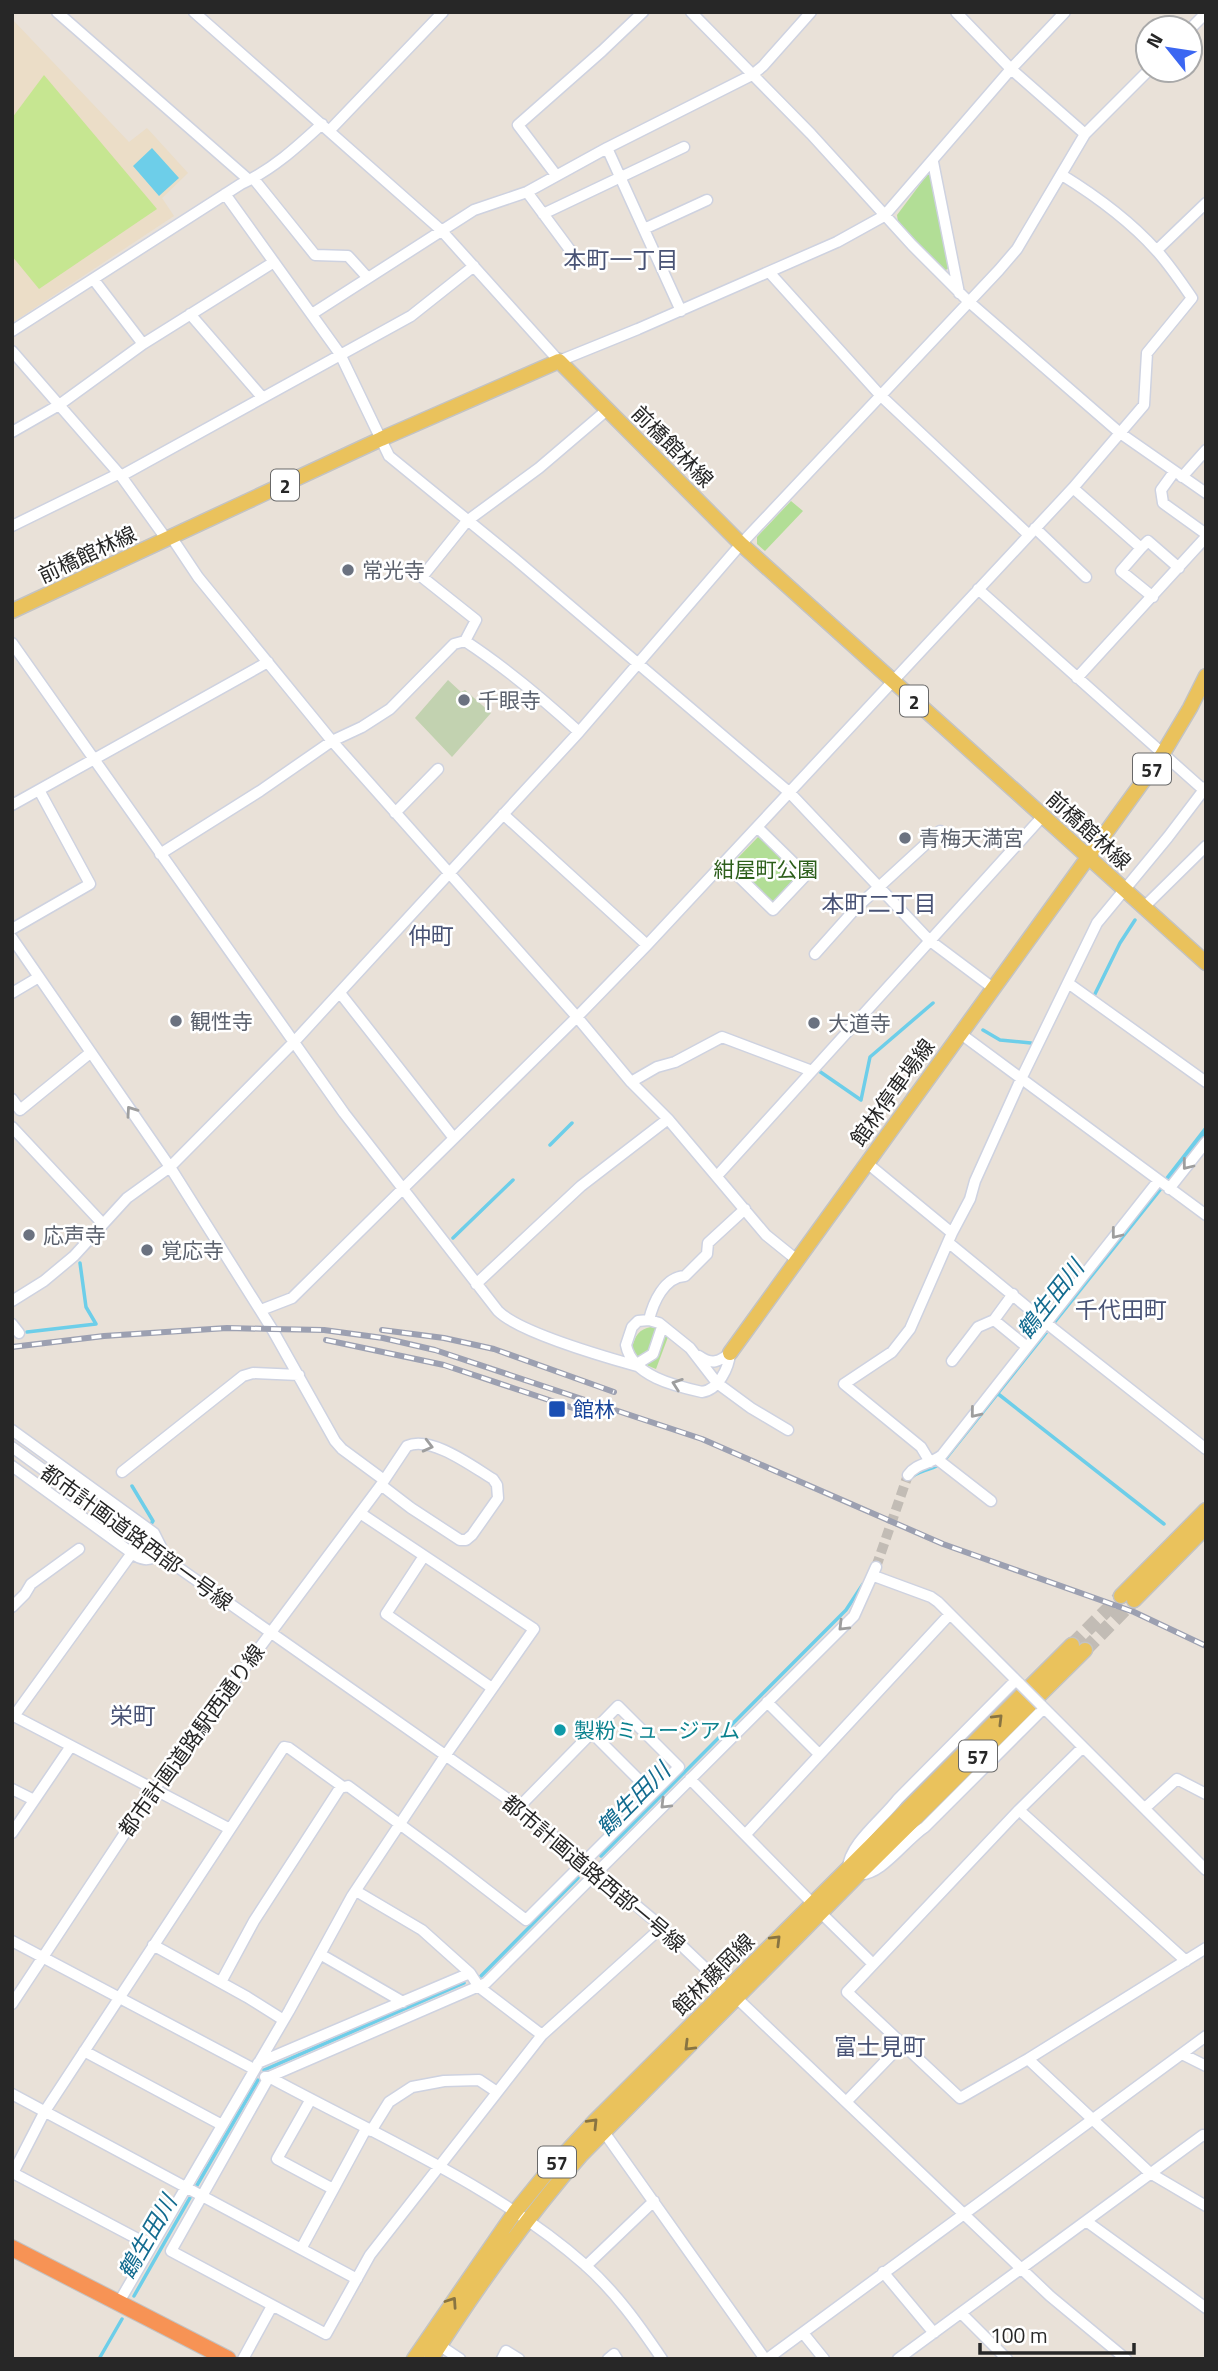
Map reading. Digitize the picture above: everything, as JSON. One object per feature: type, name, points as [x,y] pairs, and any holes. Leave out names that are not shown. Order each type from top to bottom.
[{"type":"highway","points":[[12,2248],[229,2359]]},
{"type":"main road","name":"前橋館林線","points":[[12,611],[381,439],[559,361],[741,544],[1206,963]]},
{"type":"main road","name":"57","points":[[1088,857],[1163,755],[1206,676]]},
{"type":"main road","name":"館林停車場線","points":[[730,1353],[1088,857]]},
{"type":"main road","points":[[1206,1510],[1128,1598],[1206,1527]]},
{"type":"main road","name":"館林藤岡線","points":[[431,2359],[545,2175],[594,2122],[732,1993],[1078,1647]]},
{"type":"main road","name":"館林藤岡線","points":[[415,2359],[521,2216],[556,2184],[732,1993]]},
{"type":"street","points":[[57,12],[251,179],[315,255],[348,256],[368,278]]},
{"type":"street","points":[[194,12],[441,230],[559,361],[837,242],[884,216],[1011,69],[1065,12]]},
{"type":"street","points":[[12,331],[251,179],[325,127],[443,12]]},
{"type":"street","points":[[556,175],[518,125],[643,12]]},
{"type":"street","points":[[691,12],[811,134],[884,216],[968,301],[1120,433],[1206,493]]},
{"type":"street","points":[[312,314],[474,210],[527,192],[607,148],[752,75],[811,12]]},
{"type":"street","points":[[956,12],[1011,69],[1085,134]]},
{"type":"street","points":[[12,1301],[44,1281],[74,1255],[127,1198],[170,1167],[340,993],[579,732],[741,544],[1017,249],[1085,134],[1135,84]]},
{"type":"street","points":[[543,214],[684,147]]},
{"type":"street","points":[[607,148],[681,311]]},
{"type":"street","points":[[933,162],[959,292]]},
{"type":"street","points":[[261,1310],[292,1298],[577,1017],[758,828],[1073,488],[1144,405],[1147,353],[1192,298],[1157,250],[1093,194],[1062,175]]},
{"type":"street","points":[[527,192],[573,254]]},
{"type":"street","points":[[225,194],[340,354],[389,456],[790,793],[929,940],[993,988]]},
{"type":"street","points":[[644,229],[707,200]]},
{"type":"street","points":[[1157,250],[1206,203]]},
{"type":"street","points":[[12,432],[59,405],[143,344],[274,262]]},
{"type":"street","points":[[12,526],[120,475],[411,316],[474,266]]},
{"type":"street","points":[[769,272],[880,395],[1086,577]]},
{"type":"street","points":[[93,280],[143,344]]},
{"type":"street","points":[[190,314],[262,397]]},
{"type":"street","points":[[12,351],[120,475],[198,577],[332,741],[577,1017],[631,1082],[668,1119],[766,1235],[797,1259]]},
{"type":"street","points":[[160,854],[260,791],[332,741],[362,727],[390,709],[454,643],[465,640],[475,620],[422,577],[467,521],[539,468],[607,410]]},
{"type":"street","points":[[1077,678],[1153,597],[1206,535],[1163,503],[1161,490],[1206,450]]},
{"type":"street","points":[[1073,488],[1142,548]]},
{"type":"street","points":[[1153,597],[1121,571],[1148,541],[1179,568]]},
{"type":"street","points":[[978,589],[1163,755],[1205,789],[1097,923],[1021,1079],[975,1181],[970,1199],[909,1329],[892,1352],[844,1384],[937,1462],[991,1501]]},
{"type":"street","points":[[465,640],[536,693],[579,732]]},
{"type":"street","points":[[12,643],[344,1113],[498,1311],[514,1324],[638,1364],[653,1354],[662,1330]]},
{"type":"street","points":[[12,806],[268,662]]},
{"type":"street","points":[[395,813],[438,769]]},
{"type":"street","points":[[12,929],[90,884],[39,790]]},
{"type":"street","points":[[503,814],[647,945]]},
{"type":"street","points":[[717,1177],[1042,817]]},
{"type":"street","points":[[724,863],[773,910],[806,875],[758,828]]},
{"type":"street","points":[[815,954],[856,908],[940,831]]},
{"type":"street","points":[[1144,907],[1206,846]]},
{"type":"street","points":[[12,938],[170,1167],[261,1310],[335,1441],[411,1508],[460,1540],[466,1540],[472,1535],[498,1498],[497,1485],[493,1479],[452,1454],[419,1443],[407,1446],[383,1482]]},
{"type":"street","points":[[12,993],[38,977]]},
{"type":"street","points":[[1068,983],[1206,1082]]},
{"type":"street","points":[[340,993],[453,1137]]},
{"type":"street","points":[[961,1034],[1206,1215]]},
{"type":"street","points":[[631,1082],[722,1037],[812,1071]]},
{"type":"street","points":[[12,1099],[16,1114],[90,1053]]},
{"type":"street","points":[[476,1284],[582,1186],[668,1119]]},
{"type":"street","points":[[12,1127],[102,1223]]},
{"type":"street","points":[[908,1475],[916,1467],[937,1462],[1027,1346],[1049,1325],[1163,1185],[1206,1142]]},
{"type":"street","points":[[867,1163],[1049,1325],[1206,1449]]},
{"type":"street","points":[[649,1320],[654,1300],[672,1281],[678,1276],[685,1276],[707,1254],[708,1243],[745,1209]]},
{"type":"street","points":[[952,1361],[978,1328],[994,1320],[1013,1294]]},
{"type":"street","points":[[592,1351],[609,1352],[626,1345],[635,1323],[649,1320],[659,1323],[696,1355],[717,1383],[788,1430]]},
{"type":"street","points":[[994,1320],[1027,1346]]},
{"type":"street","points":[[626,1345],[638,1364],[652,1375],[702,1392],[711,1390],[717,1383],[730,1361],[730,1353]]},
{"type":"street","points":[[696,1355],[712,1362],[730,1353]]},
{"type":"street","points":[[122,1472],[243,1376],[253,1373],[299,1375]]},
{"type":"street","points":[[12,1430],[154,1534],[161,1547],[159,1555],[143,1560],[12,1466]]},
{"type":"street","name":"都市計画道路西部一号線","points":[[12,1447],[159,1555],[519,1807],[584,1860],[662,1927],[1072,2316],[1126,2359]]},
{"type":"street","name":"都市計画道路駅西通り線","points":[[12,2004],[154,1789],[383,1482]]},
{"type":"street","points":[[119,2302],[356,1891],[445,1756],[534,1629],[360,1513]]},
{"type":"street","points":[[12,1606],[31,1584],[79,1549]]},
{"type":"street","points":[[132,1553],[13,1716],[230,1829]]},
{"type":"street","points":[[424,1556],[386,1614],[492,1688]]},
{"type":"street","points":[[662,1927],[542,2035],[370,2255],[326,2334],[171,2251],[269,2077],[486,1983],[854,1616],[875,1572],[932,1597],[1206,1870]]},
{"type":"street","points":[[746,1834],[950,1614]]},
{"type":"street","points":[[1018,1682],[898,1799],[855,1846],[851,1854],[853,1871],[874,1872],[913,1834],[925,1827],[1043,1707]]},
{"type":"street","points":[[767,1702],[819,1754]]},
{"type":"street","points":[[221,1982],[254,1921],[340,1788],[348,1786],[526,1920],[679,1767],[618,1706],[519,1807]]},
{"type":"street","points":[[592,1733],[652,1793]]},
{"type":"street","points":[[12,1833],[71,1746]]},
{"type":"street","points":[[151,2246],[13,2173],[45,2111],[284,1747],[343,1787]]},
{"type":"street","points":[[1082,1748],[1019,1810],[847,1993],[960,2098],[1028,2059],[1206,1948]]},
{"type":"street","points":[[690,1779],[873,1964]]},
{"type":"street","points":[[1145,1808],[1177,1779],[1206,1794]]},
{"type":"street","points":[[12,1789],[34,1800]]},
{"type":"street","points":[[1019,1810],[1186,1961]]},
{"type":"street","points":[[356,1891],[422,1930],[470,1973],[479,1987],[542,2035]]},
{"type":"street","points":[[12,1941],[255,2068],[264,2077],[269,2077],[439,2168],[521,2216],[586,2266],[633,2317],[662,2359]]},
{"type":"street","points":[[153,1945],[282,2019]]},
{"type":"street","points":[[320,1954],[403,2002]]},
{"type":"street","points":[[255,2068],[470,1973]]},
{"type":"street","points":[[604,2132],[766,2359],[1206,2036]]},
{"type":"street","points":[[846,2102],[901,2045]]},
{"type":"street","points":[[84,2051],[222,2124]]},
{"type":"street","points":[[1182,2054],[1206,2066]]},
{"type":"street","points":[[1028,2059],[1150,2173],[1206,2206]]},
{"type":"street","points":[[301,2249],[332,2189],[368,2130],[389,2102],[412,2087],[444,2081],[479,2080],[497,2092]]},
{"type":"street","points":[[12,2094],[357,2279]]},
{"type":"street","points":[[311,2099],[277,2159],[332,2189]]},
{"type":"street","points":[[898,2359],[1203,2134],[1206,2136]]},
{"type":"street","points":[[586,2266],[654,2201]]},
{"type":"street","points":[[1086,2221],[1206,2308]]},
{"type":"street","points":[[883,2272],[934,2333]]},
{"type":"street","points":[[243,2359],[272,2306]]},
{"type":"street","points":[[961,2313],[1007,2359]]},
{"type":"street","points":[[803,2333],[824,2359]]},
{"type":"street","points":[[439,2345],[460,2359]]},
{"type":"street","points":[[502,2359],[506,2351],[519,2359]]},
{"type":"street","points":[[908,2351],[918,2359]]},
{"type":"street","points":[[608,2359],[614,2354],[617,2359]]},
{"type":"shaded area","points":[[12,19],[129,142],[147,128],[188,173],[162,198],[174,216],[12,323]]},
{"type":"green space","points":[[44,75],[157,209],[39,289],[12,256],[12,118]]},
{"type":"green space","points":[[930,171],[949,268],[944,271],[898,222],[897,215]]},
{"type":"green space","points":[[791,501],[803,511],[765,551],[757,544],[757,537]]},
{"type":"green space","points":[[448,680],[461,692],[465,690],[491,713],[452,757],[415,718]]},
{"type":"green space","name":"紺屋町公園","points":[[760,835],[801,874],[773,906],[731,865]]},
{"type":"green space","points":[[651,1327],[659,1329],[668,1337],[656,1369],[641,1362],[632,1348],[638,1334]]},
{"type":"water","points":[[152,148],[179,178],[159,196],[133,166]]},
{"type":"water","points":[[1206,1125],[1206,1135],[946,1461],[934,1469],[909,1478],[931,1465],[1140,1210]]},
{"type":"waterway","points":[[1093,998],[1120,943],[1135,920]]},
{"type":"waterway","points":[[819,1071],[861,1100],[870,1057],[933,1003]]},
{"type":"waterway","points":[[983,1030],[1000,1040],[1031,1043]]},
{"type":"waterway","points":[[550,1145],[572,1123]]},
{"type":"waterway","points":[[453,1238],[513,1180]]},
{"type":"waterway","points":[[27,1332],[96,1324],[86,1307],[80,1263]]},
{"type":"waterway","points":[[997,1393],[1164,1524]]},
{"type":"waterway","points":[[132,1486],[153,1521],[151,1524]]},
{"type":"waterway","name":"鶴生田川","points":[[601,1856],[846,1610],[863,1584]]},
{"type":"waterway","name":"鶴生田川","points":[[481,1976],[578,1878]]},
{"type":"waterway","name":"鶴生田川","points":[[264,2070],[464,1983]]},
{"type":"waterway","name":"鶴生田川","points":[[196,2187],[258,2080]]},
{"type":"waterway","name":"鶴生田川","points":[[134,2296],[191,2196]]},
{"type":"waterway","name":"鶴生田川","points":[[99,2359],[122,2319]]},
{"type":"tunnel","points":[[876,1567],[908,1475]]},
{"type":"tunnel","points":[[1072,1645],[1121,1596]]},
{"type":"tunnel","points":[[1085,1650],[1134,1600]]},
{"type":"railway","points":[[12,1347],[104,1336],[227,1328],[324,1330],[383,1338],[435,1350],[702,1439],[943,1544],[1134,1612],[1206,1646]]},
{"type":"railway","points":[[382,1330],[444,1338],[494,1349],[614,1392]]},
{"type":"railway","points":[[326,1340],[444,1365],[582,1411]]},
{"type":"place","name":"常光寺","points":[[348,570]]},
{"type":"place","name":"千眼寺","points":[[464,700]]},
{"type":"place","name":"青梅天満宮","points":[[905,838]]},
{"type":"place","name":"観性寺","points":[[176,1021]]},
{"type":"place","name":"大道寺","points":[[814,1023]]},
{"type":"place","name":"応声寺","points":[[29,1235]]},
{"type":"place","name":"覚応寺","points":[[147,1250]]},
{"type":"place","name":"館林","points":[[557,1409]]},
{"type":"place","name":"製粉ミュージアム","points":[[560,1730]]},
{"type":"district","name":"本町一丁目","points":[[621,259]]},
{"type":"district","name":"本町二丁目","points":[[879,903]]},
{"type":"district","name":"仲町","points":[[431,935]]},
{"type":"district","name":"千代田町","points":[[1121,1309]]},
{"type":"district","name":"栄町","points":[[133,1715]]},
{"type":"district","name":"富士見町","points":[[880,2046]]}]
